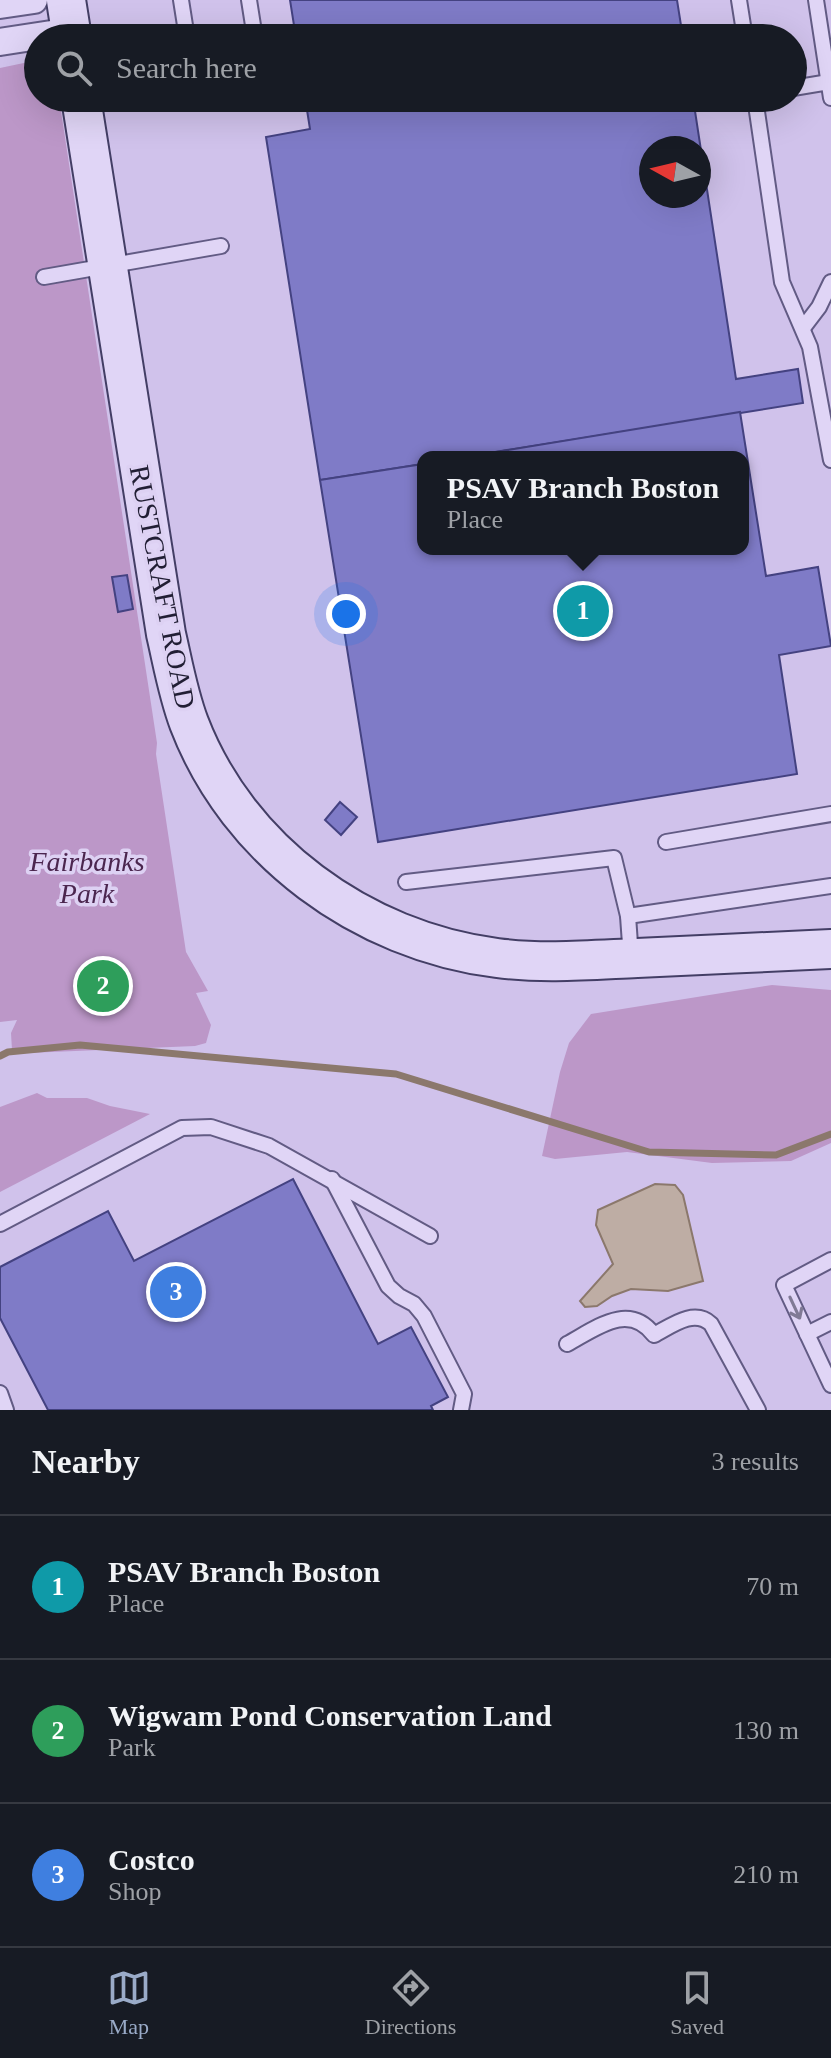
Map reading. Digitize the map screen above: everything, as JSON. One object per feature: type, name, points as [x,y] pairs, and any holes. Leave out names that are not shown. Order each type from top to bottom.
[{"type":"main road","name":"RUSTCRAFT ROAD","points":[[83,112],[166,634],[177,682],[189,722],[203,753],[238,809],[259,835],[287,864],[358,914],[401,934],[460,951],[499,958],[551,960],[831,949]]},
{"type":"street","points":[[0,5],[34,0]]},
{"type":"street","points":[[0,42],[24,35]]},
{"type":"lane","points":[[181,0],[185,24]]},
{"type":"lane","points":[[249,0],[253,24]]},
{"type":"lane","points":[[739,0],[743,24]]},
{"type":"lane","points":[[807,89],[830,90],[816,0]]},
{"type":"lane","points":[[757,112],[782,282],[803,328],[817,377],[831,460]]},
{"type":"lane","points":[[44,277],[221,246]]},
{"type":"lane","points":[[803,328],[819,307],[831,282]]},
{"type":"lane","points":[[666,842],[831,814]]},
{"type":"lane","points":[[406,882],[614,858],[628,916],[631,958]]},
{"type":"lane","points":[[628,916],[831,886]]},
{"type":"lane","points":[[0,1224],[182,1128],[211,1127],[269,1146],[430,1236]]},
{"type":"lane","points":[[331,1178],[388,1286],[414,1304],[424,1316],[464,1394],[461,1410]]},
{"type":"lane","points":[[830,1381],[784,1285],[831,1260]]},
{"type":"lane","points":[[567,1344],[611,1320],[625,1317],[648,1328],[654,1335],[695,1316],[705,1317],[758,1410]]},
{"type":"lane","points":[[807,1334],[831,1322]]},
{"type":"lane","points":[[0,1393],[6,1410]]},
{"type":"green space","name":"Fairbanks Park","points":[[24,63],[24,112],[61,112],[186,952],[208,991],[196,993],[211,1025],[206,1043],[195,1046],[27,1053],[12,1050],[11,1033],[17,1020],[0,1022],[0,68]]},
{"type":"green space","points":[[772,985],[831,990],[831,1143],[791,1161],[712,1163],[627,1152],[555,1159],[542,1156],[569,1043],[591,1014]]},
{"type":"green space","points":[[37,1093],[47,1098],[87,1098],[150,1114],[0,1192],[0,1107]]},
{"type":"shaded area","points":[[655,1184],[675,1185],[683,1195],[703,1281],[668,1291],[631,1289],[597,1306],[585,1307],[580,1301],[613,1264],[596,1225],[598,1210]]},
{"type":"building","points":[[290,0],[677,0],[681,24],[294,24]]},
{"type":"building","points":[[307,112],[695,112],[699,136],[639,136],[639,208],[710,208],[736,379],[798,369],[803,403],[503,451],[417,451],[417,465],[320,480],[266,137],[310,129]]},
{"type":"building","points":[[740,412],[746,451],[502,451]]},
{"type":"building","points":[[417,465],[417,555],[749,555],[749,469],[766,576],[818,567],[831,646],[779,655],[797,774],[378,842],[320,480]]},
{"type":"building","points":[[127,575],[133,609],[118,612],[112,577]]},
{"type":"building","points":[[340,802],[357,817],[341,835],[325,820]]},
{"type":"building","points":[[293,1179],[378,1344],[411,1327],[448,1397],[431,1406],[433,1410],[48,1410],[0,1318],[0,1267],[108,1211],[134,1261]]},
{"type":"waterway","points":[[0,1056],[8,1052],[80,1045],[396,1074],[649,1152],[776,1155],[831,1134]]},
{"type":"place","name":"PSAV Branch Boston","points":[[583,611]]},
{"type":"place","name":"Wigwam Pond Conservation Land","points":[[103,986]]},
{"type":"place","name":"Costco","points":[[176,1292]]}]
